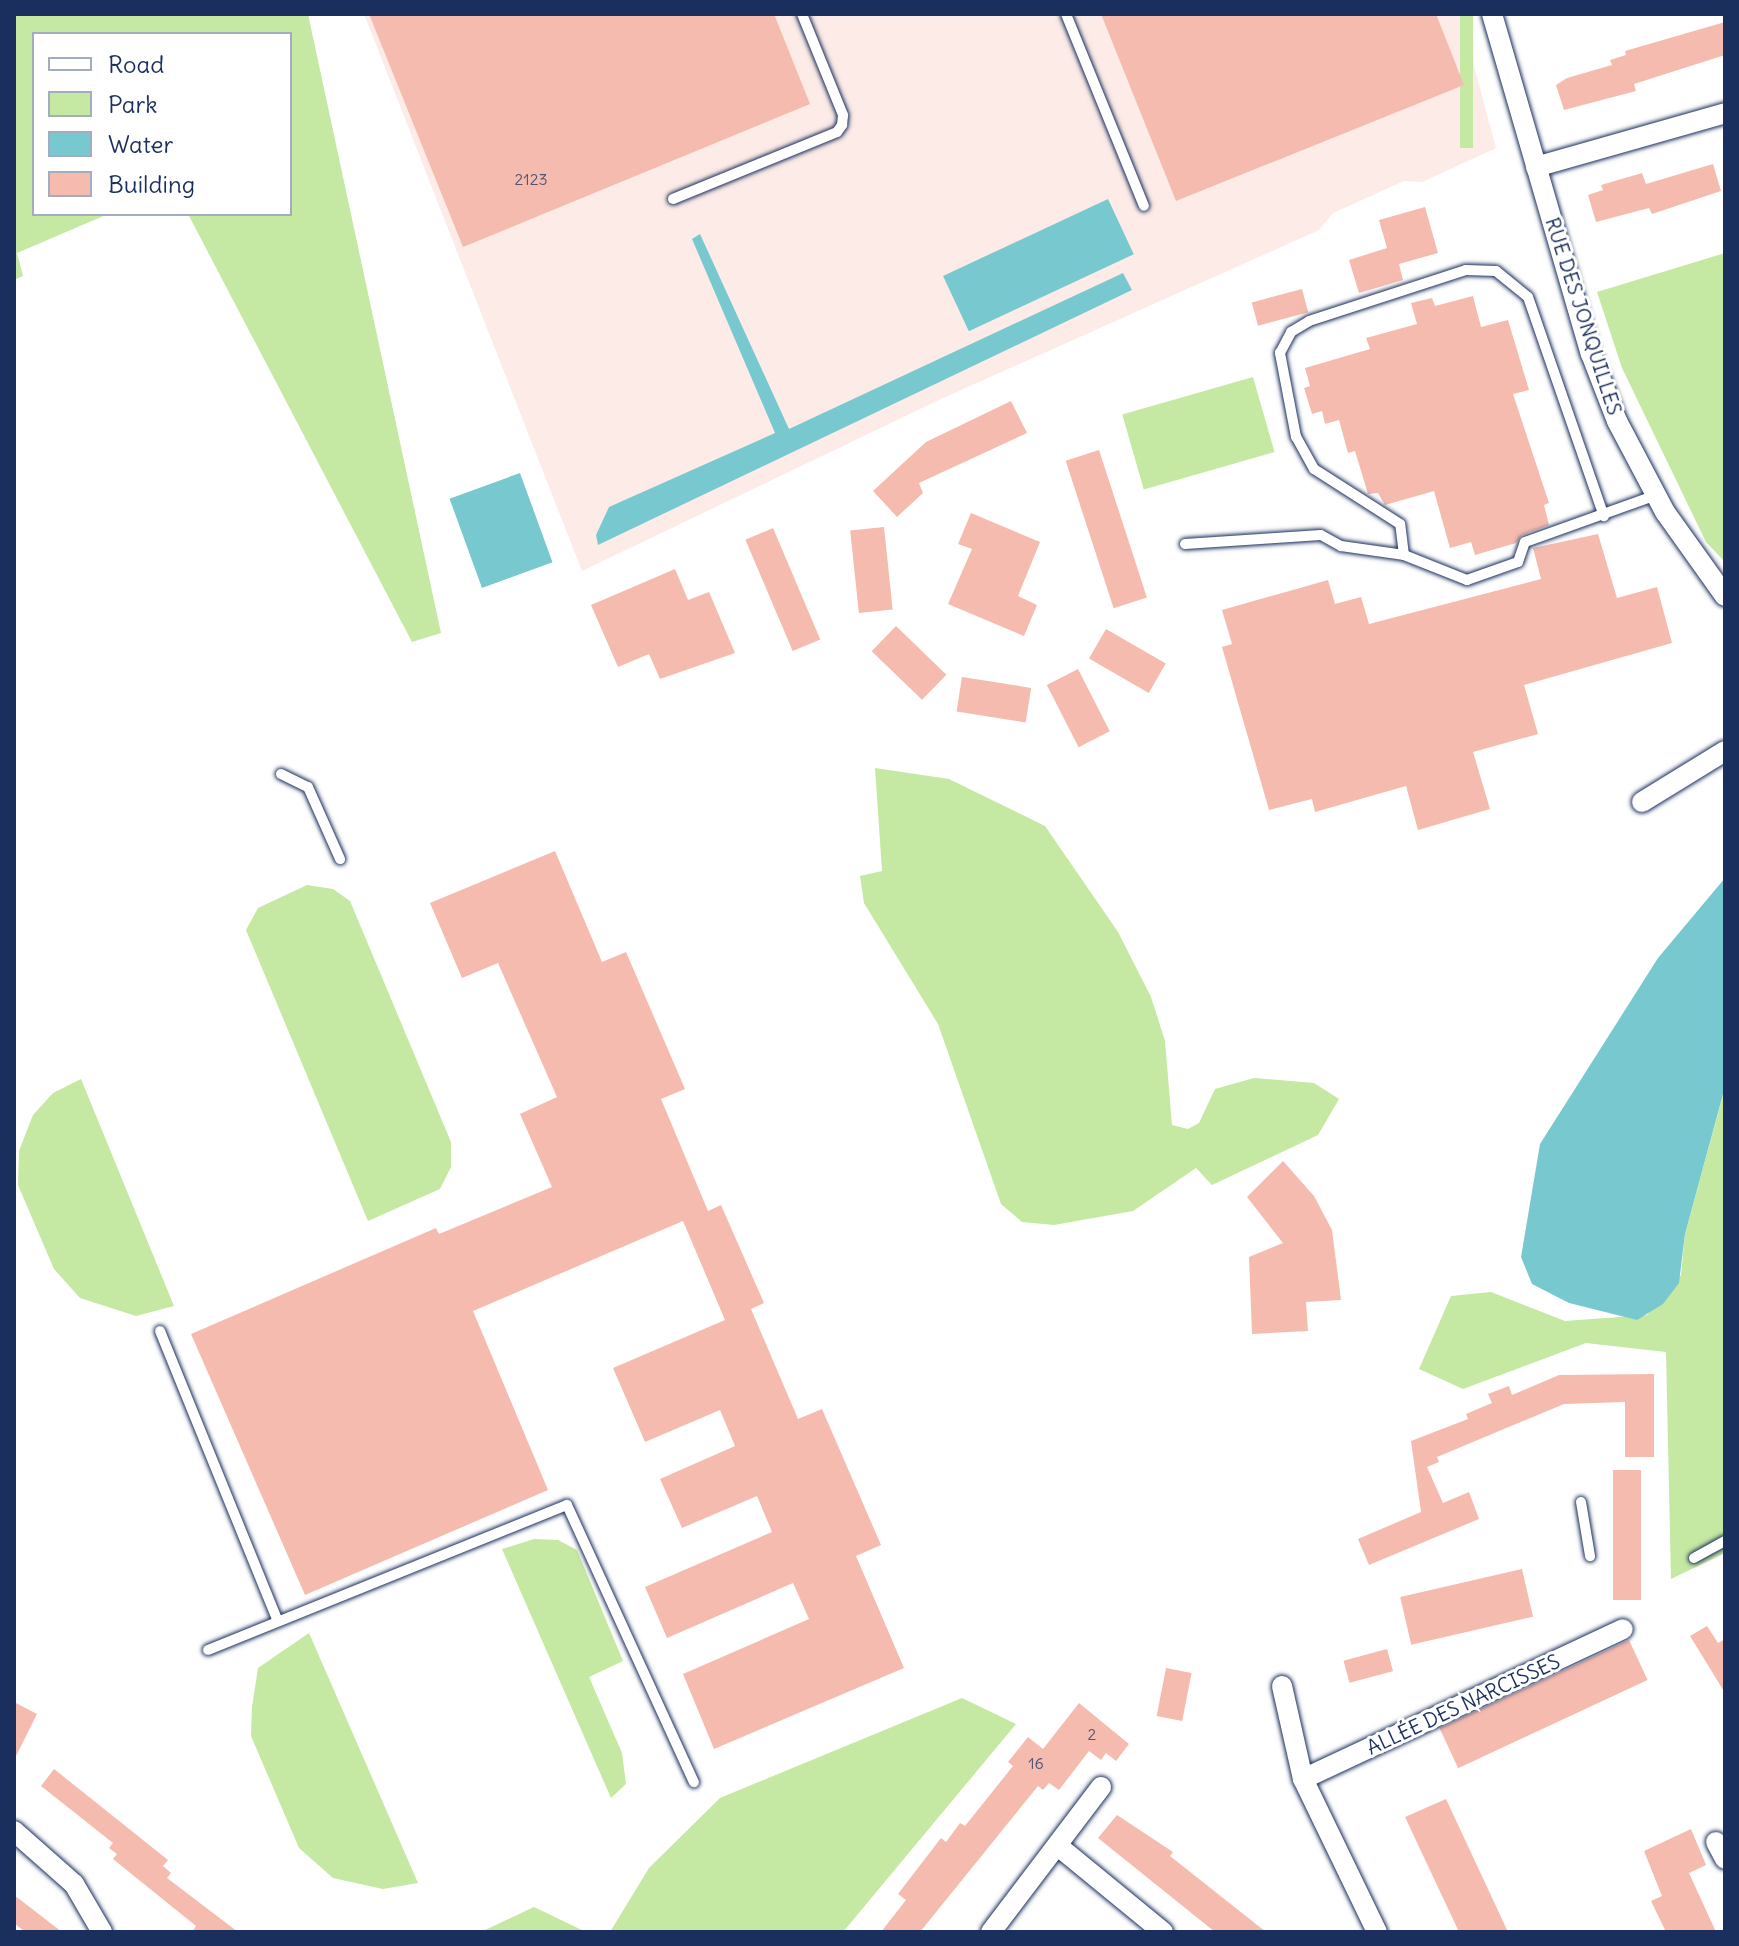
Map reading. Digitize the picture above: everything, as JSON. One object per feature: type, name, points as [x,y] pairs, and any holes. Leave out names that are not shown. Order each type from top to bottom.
[{"type":"street","name":"RUE DES JONQUILLES","points":[[1492,14],[1591,354],[1617,421],[1656,495],[1725,596]]},
{"type":"street","points":[[1536,167],[1725,113]]},
{"type":"street","points":[[1642,802],[1725,751]]},
{"type":"street","name":"ALLÉE DES NARCISSES","points":[[1303,1779],[1623,1629]]},
{"type":"street","points":[[1282,1686],[1303,1779],[1377,1932]]},
{"type":"street","points":[[991,1932],[1101,1787]]},
{"type":"street","points":[[14,1831],[74,1884],[102,1932]]},
{"type":"street","points":[[1058,1846],[1163,1932]]},
{"type":"lane","points":[[673,199],[837,132],[842,125],[843,115],[802,14]]},
{"type":"lane","points":[[1066,14],[1144,206]]},
{"type":"lane","points":[[1404,555],[1400,524],[1314,469],[1296,437],[1280,353],[1291,332],[1309,321],[1466,270],[1496,271],[1528,297],[1604,516]]},
{"type":"lane","points":[[1185,544],[1321,535],[1341,546],[1404,555],[1467,580],[1518,562],[1525,542],[1656,495]]},
{"type":"lane","points":[[281,774],[308,787],[340,859]]},
{"type":"lane","points":[[160,1331],[278,1621]]},
{"type":"lane","points":[[1581,1502],[1590,1556]]},
{"type":"lane","points":[[208,1650],[567,1505],[694,1782]]},
{"type":"lane","points":[[1694,1558],[1725,1541]]},
{"type":"shaded area","points":[[364,14],[1460,14],[1496,148],[1422,182],[1404,181],[1333,213],[1319,230],[943,398],[582,571]]},
{"type":"green space","points":[[14,14],[308,14],[441,633],[412,642],[189,216],[292,216],[292,32],[32,32],[32,216],[103,216],[17,253],[23,276],[14,280]]},
{"type":"green space","points":[[1460,14],[1473,14],[1473,148],[1460,148]]},
{"type":"green space","points":[[1725,253],[1725,562],[1706,542],[1622,368],[1597,292]]},
{"type":"green space","points":[[1253,377],[1274,452],[1144,489],[1122,414]]},
{"type":"green space","points":[[875,768],[949,779],[1045,826],[1118,932],[1151,997],[1165,1041],[1172,1125],[1188,1129],[1199,1123],[1215,1089],[1254,1078],[1314,1083],[1339,1099],[1318,1135],[1212,1185],[1196,1168],[1133,1211],[1054,1225],[1022,1222],[1001,1204],[938,1024],[864,903],[860,876],[882,871]]},
{"type":"green space","points":[[307,885],[333,889],[350,901],[451,1142],[451,1167],[440,1189],[368,1221],[246,930],[258,908]]},
{"type":"green space","points":[[81,1079],[174,1306],[136,1316],[80,1298],[54,1269],[18,1185],[19,1151],[33,1115],[53,1093]]},
{"type":"green space","points":[[1725,1088],[1725,1553],[1671,1579],[1666,1352],[1586,1343],[1463,1389],[1419,1369],[1451,1296],[1491,1292],[1565,1321],[1647,1315],[1681,1275],[1685,1234]]},
{"type":"green space","points":[[534,1539],[558,1540],[577,1550],[623,1661],[589,1677],[622,1753],[626,1784],[611,1798],[502,1549]]},
{"type":"green space","points":[[309,1633],[418,1883],[383,1889],[333,1878],[299,1848],[251,1736],[252,1707],[258,1668]]},
{"type":"green space","points":[[962,1698],[1016,1724],[843,1932],[610,1932],[649,1868],[720,1798]]},
{"type":"green space","points":[[534,1907],[586,1932],[481,1932]]},
{"type":"water","points":[[1108,199],[1134,254],[969,331],[943,276]]},
{"type":"water","points":[[700,234],[789,429],[1123,273],[1132,290],[598,545],[596,535],[609,507],[775,433],[692,239]]},
{"type":"water","points":[[520,473],[552,562],[482,588],[450,499]]},
{"type":"water","points":[[1725,878],[1725,1087],[1685,1234],[1679,1283],[1663,1304],[1637,1320],[1569,1303],[1532,1284],[1521,1257],[1540,1144],[1658,958]]},
{"type":"building","points":[[369,14],[774,14],[810,104],[463,247]]},
{"type":"building","points":[[1101,14],[1436,14],[1464,85],[1176,201]]},
{"type":"building","points":[[1725,22],[1725,55],[1634,84],[1636,91],[1564,110],[1556,85],[1567,78],[1612,65],[1610,60],[1626,55],[1625,51]]},
{"type":"building","points":[[1713,164],[1721,191],[1652,214],[1649,208],[1596,222],[1588,195],[1603,190],[1601,185],[1642,173],[1646,184]]},
{"type":"building","points":[[1425,207],[1438,253],[1399,264],[1403,280],[1359,293],[1349,260],[1387,248],[1379,220]]},
{"type":"building","points":[[1302,289],[1308,312],[1258,326],[1252,302]]},
{"type":"building","points":[[1473,296],[1481,327],[1508,320],[1529,390],[1513,394],[1549,503],[1544,505],[1549,525],[1522,535],[1516,543],[1475,555],[1471,542],[1450,548],[1434,491],[1385,505],[1378,493],[1368,494],[1355,451],[1348,453],[1339,420],[1325,424],[1322,411],[1312,414],[1304,388],[1310,386],[1305,368],[1370,349],[1366,338],[1417,324],[1411,303],[1432,298],[1435,306]]},
{"type":"building","points":[[1011,401],[1027,433],[919,483],[923,493],[897,517],[873,491],[926,442]]},
{"type":"building","points":[[1099,450],[1147,597],[1114,608],[1066,461]]},
{"type":"building","points":[[971,513],[1040,542],[1018,596],[1037,605],[1024,636],[948,604],[972,549],[958,544]]},
{"type":"building","points":[[884,527],[893,610],[859,613],[850,531]]},
{"type":"building","points":[[773,528],[820,639],[793,651],[745,540]]},
{"type":"building","points":[[1598,534],[1617,598],[1657,587],[1672,643],[1524,685],[1538,734],[1473,752],[1490,809],[1418,830],[1406,786],[1315,812],[1312,799],[1269,810],[1222,647],[1232,644],[1222,610],[1328,580],[1335,604],[1361,597],[1369,624],[1541,579],[1533,548]]},
{"type":"building","points":[[675,569],[688,600],[709,592],[735,653],[660,679],[649,654],[618,667],[591,605]]},
{"type":"building","points":[[896,626],[946,675],[922,700],[872,651]]},
{"type":"building","points":[[1106,629],[1166,664],[1149,693],[1089,658]]},
{"type":"building","points":[[1078,669],[1110,731],[1079,747],[1047,685]]},
{"type":"building","points":[[962,677],[1031,688],[1026,723],[957,712]]},
{"type":"building","points":[[555,851],[602,962],[626,952],[685,1089],[661,1099],[708,1211],[721,1205],[764,1303],[751,1309],[798,1419],[822,1409],[881,1545],[856,1556],[904,1668],[714,1749],[683,1674],[809,1619],[793,1583],[667,1638],[645,1587],[772,1532],[757,1496],[682,1528],[660,1479],[735,1446],[720,1410],[645,1442],[613,1368],[725,1320],[683,1221],[473,1311],[548,1490],[305,1595],[191,1334],[436,1228],[439,1234],[552,1187],[520,1114],[557,1097],[498,963],[462,978],[430,903]]},
{"type":"building","points":[[1283,1161],[1314,1196],[1332,1230],[1341,1300],[1306,1302],[1308,1331],[1252,1334],[1249,1257],[1283,1243],[1247,1197]]},
{"type":"building","points":[[1654,1374],[1654,1457],[1625,1457],[1625,1402],[1564,1404],[1437,1457],[1439,1462],[1427,1467],[1443,1503],[1469,1492],[1479,1519],[1369,1565],[1358,1539],[1421,1512],[1411,1441],[1468,1419],[1466,1414],[1492,1403],[1488,1394],[1509,1386],[1512,1395],[1559,1375]]},
{"type":"building","points":[[1613,1470],[1641,1470],[1641,1600],[1613,1600]]},
{"type":"building","points":[[1522,1569],[1533,1617],[1411,1645],[1400,1597]]},
{"type":"building","points":[[1707,1626],[1718,1643],[1725,1639],[1725,1693],[1690,1636]]},
{"type":"building","points":[[1629,1640],[1648,1680],[1458,1768],[1440,1728]]},
{"type":"building","points":[[1387,1649],[1393,1671],[1349,1683],[1344,1661]]},
{"type":"building","points":[[1166,1668],[1192,1673],[1182,1721],[1157,1716]]},
{"type":"building","points":[[14,1702],[37,1714],[14,1760]]},
{"type":"building","points":[[1079,1703],[1129,1744],[1116,1761],[1106,1753],[1101,1760],[1089,1751],[1059,1790],[1049,1783],[1043,1790],[1038,1786],[920,1932],[881,1932],[906,1900],[898,1894],[941,1838],[946,1842],[960,1823],[965,1826],[1013,1766],[1008,1762],[1028,1737],[1043,1749]]},
{"type":"building","points":[[54,1769],[168,1860],[163,1866],[171,1873],[167,1878],[238,1932],[192,1932],[196,1926],[113,1859],[117,1854],[109,1848],[113,1843],[41,1786]]},
{"type":"building","points":[[1446,1799],[1508,1932],[1459,1932],[1405,1817]]},
{"type":"building","points":[[1117,1815],[1173,1852],[1170,1856],[1266,1932],[1215,1932],[1098,1838]]},
{"type":"building","points":[[1691,1829],[1706,1865],[1689,1873],[1716,1932],[1666,1932],[1651,1901],[1662,1896],[1644,1851]]},
{"type":"building","points":[[14,1895],[62,1932],[25,1932],[14,1923]]}]
